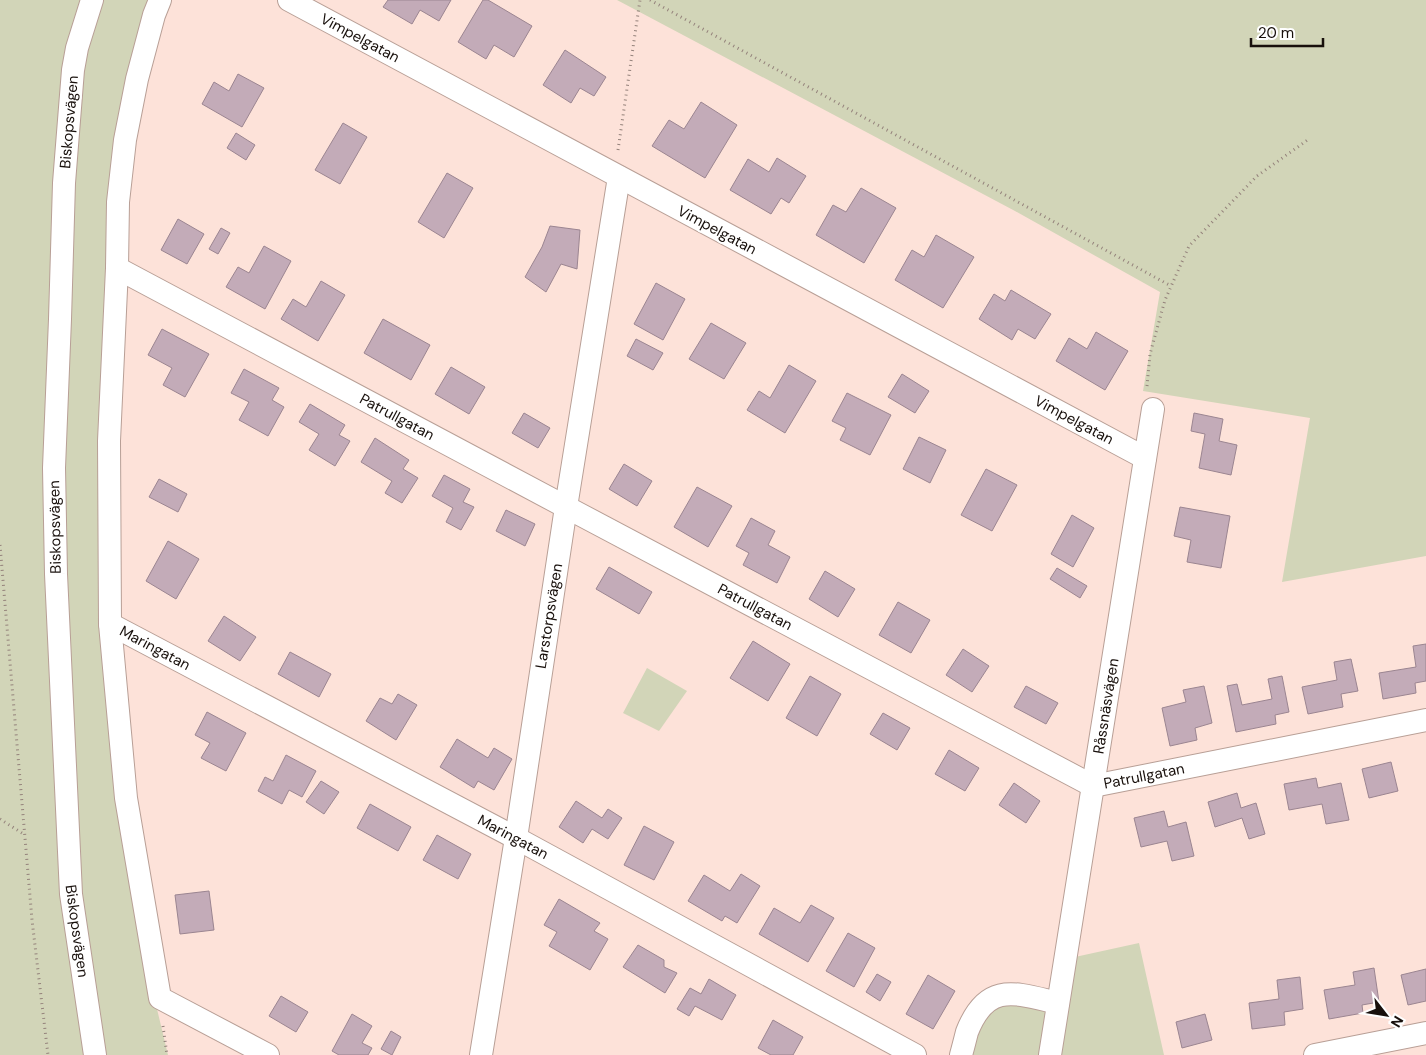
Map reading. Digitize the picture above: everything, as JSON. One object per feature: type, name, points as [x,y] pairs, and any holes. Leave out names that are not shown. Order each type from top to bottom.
[{"type":"street","name":"Biskopsvägen","points":[[92,0],[78,48],[72,78],[64,183],[54,468],[56,574],[71,894],[95,1055]]},
{"type":"street","points":[[160,0],[154,15],[137,80],[125,140],[118,202],[109,441],[110,624],[126,798],[160,998],[268,1055]]},
{"type":"street","name":"Vimpelgatan","points":[[289,0],[1145,458]]},
{"type":"street","name":"Larstorpsvägen","points":[[481,1055],[619,178]]},
{"type":"street","name":"Patrullgatan","points":[[117,268],[1093,786],[1426,720]]},
{"type":"street","name":"Råssnäsvägen","points":[[1050,1055],[1153,409]]},
{"type":"street","name":"Maringatan","points":[[110,624],[516,838],[915,1055]]},
{"type":"street","points":[[961,1055],[967,1032],[975,1016],[986,1002],[994,997],[1005,994],[1058,1003]]},
{"type":"street","points":[[1315,1055],[1426,1033]]},
{"type":"path","points":[[619,178],[618,147],[640,0]]},
{"type":"path","points":[[650,0],[1171,286]]},
{"type":"path","points":[[1153,409],[1147,383],[1150,354],[1165,300],[1189,246],[1257,176],[1309,139]]},
{"type":"path","points":[[0,545],[32,920],[48,1055]]},
{"type":"path","points":[[0,818],[25,836]]},
{"type":"green space","points":[[0,0],[162,0],[143,73],[117,273],[116,628],[157,1009],[168,1055],[0,1055]]},
{"type":"green space","points":[[617,0],[1426,0],[1426,556],[1282,582],[1310,418],[1143,391],[1160,292],[1015,211]]},
{"type":"green space","points":[[647,668],[687,691],[659,731],[623,713]]},
{"type":"green space","points":[[1139,943],[1164,1055],[962,1055],[977,1026],[997,1006],[1024,1002],[1065,1013],[1075,957]]},
{"type":"building","points":[[388,0],[451,0],[439,21],[420,10],[412,24],[383,7]]},
{"type":"building","points":[[483,0],[488,0],[532,26],[514,57],[494,45],[486,59],[458,42]]},
{"type":"building","points":[[565,50],[606,77],[594,96],[580,88],[571,103],[543,85]]},
{"type":"building","points":[[238,74],[264,88],[242,127],[202,104],[214,82],[229,91]]},
{"type":"building","points":[[701,102],[737,125],[705,178],[652,146],[669,120],[684,129]]},
{"type":"building","points":[[343,123],[367,137],[340,184],[315,170]]},
{"type":"building","points":[[236,133],[255,145],[246,160],[227,148]]},
{"type":"building","points":[[777,158],[806,176],[789,203],[781,198],[771,214],[730,190],[748,159],[769,172]]},
{"type":"building","points":[[447,173],[473,188],[444,238],[418,222]]},
{"type":"building","points":[[861,188],[896,208],[864,263],[816,235],[833,205],[846,212]]},
{"type":"building","points":[[178,219],[204,234],[187,264],[161,250]]},
{"type":"building","points":[[550,226],[580,230],[577,269],[561,264],[546,292],[525,277],[542,247]]},
{"type":"building","points":[[221,228],[230,233],[218,254],[209,249]]},
{"type":"building","points":[[936,235],[974,257],[943,308],[895,280],[912,250],[924,257]]},
{"type":"building","points":[[264,246],[291,261],[265,309],[226,287],[238,267],[249,273]]},
{"type":"building","points":[[321,281],[345,295],[318,341],[281,319],[293,299],[306,307]]},
{"type":"building","points":[[656,283],[685,299],[663,340],[634,324]]},
{"type":"building","points":[[1011,290],[1051,314],[1035,339],[1018,329],[1012,340],[979,319],[994,294],[1005,301]]},
{"type":"building","points":[[383,319],[430,345],[411,380],[364,353]]},
{"type":"building","points":[[711,323],[746,343],[724,379],[689,359]]},
{"type":"building","points":[[162,329],[209,354],[185,397],[163,385],[172,368],[148,355]]},
{"type":"building","points":[[1096,332],[1128,351],[1105,390],[1056,361],[1069,338],[1087,349]]},
{"type":"building","points":[[636,339],[663,353],[653,370],[627,356]]},
{"type":"building","points":[[789,365],[816,381],[785,433],[747,410],[759,391],[770,398]]},
{"type":"building","points":[[451,367],[485,387],[469,414],[435,394]]},
{"type":"building","points":[[244,369],[279,388],[272,400],[284,407],[268,436],[239,420],[249,402],[231,393]]},
{"type":"building","points":[[902,374],[929,391],[915,413],[888,397]]},
{"type":"building","points":[[847,393],[891,415],[870,455],[840,440],[846,428],[832,421]]},
{"type":"building","points":[[310,404],[345,425],[339,435],[350,441],[335,466],[309,450],[319,434],[299,422]]},
{"type":"building","points":[[524,413],[550,428],[538,448],[512,433]]},
{"type":"building","points":[[1194,413],[1223,419],[1219,441],[1237,445],[1231,475],[1199,468],[1205,434],[1191,431]]},
{"type":"building","points":[[919,437],[946,450],[930,483],[903,469]]},
{"type":"building","points":[[375,438],[409,460],[403,469],[418,478],[402,503],[385,493],[392,481],[361,462]]},
{"type":"building","points":[[624,464],[652,481],[637,506],[609,489]]},
{"type":"building","points":[[986,469],[1017,485],[992,531],[961,515]]},
{"type":"building","points":[[444,475],[470,489],[463,502],[474,507],[461,530],[446,522],[453,508],[432,496]]},
{"type":"building","points":[[159,479],[187,494],[178,512],[149,497]]},
{"type":"building","points":[[697,487],[732,506],[708,547],[674,527]]},
{"type":"building","points":[[1180,507],[1230,516],[1221,568],[1187,562],[1191,540],[1174,536]]},
{"type":"building","points":[[506,510],[535,524],[525,546],[496,531]]},
{"type":"building","points":[[1072,515],[1094,528],[1073,567],[1051,554]]},
{"type":"building","points":[[751,518],[775,531],[768,545],[790,557],[777,583],[743,565],[749,553],[736,546]]},
{"type":"building","points":[[168,541],[199,559],[176,599],[146,581]]},
{"type":"building","points":[[609,567],[652,592],[639,614],[596,589]]},
{"type":"building","points":[[1057,568],[1087,586],[1080,598],[1050,579]]},
{"type":"building","points":[[825,571],[855,589],[838,617],[809,599]]},
{"type":"building","points":[[898,602],[930,620],[911,653],[879,635]]},
{"type":"building","points":[[224,616],[256,637],[240,661],[208,641]]},
{"type":"building","points":[[753,641],[790,664],[768,701],[730,678]]},
{"type":"building","points":[[1426,644],[1426,681],[1415,683],[1416,693],[1383,699],[1379,673],[1416,667],[1413,646]]},
{"type":"building","points":[[963,649],[989,666],[972,692],[946,675]]},
{"type":"building","points":[[290,652],[331,674],[319,697],[278,674]]},
{"type":"building","points":[[1351,659],[1358,691],[1341,694],[1343,707],[1308,714],[1302,687],[1337,680],[1334,662]]},
{"type":"building","points":[[810,676],[841,694],[817,736],[786,718]]},
{"type":"building","points":[[1282,676],[1289,712],[1275,715],[1276,724],[1236,732],[1227,686],[1237,684],[1242,705],[1272,699],[1268,679]]},
{"type":"building","points":[[1026,686],[1058,703],[1046,724],[1014,707]]},
{"type":"building","points":[[1204,686],[1212,723],[1195,728],[1197,740],[1170,746],[1162,708],[1186,702],[1183,690]]},
{"type":"building","points":[[398,694],[417,705],[396,740],[366,721],[380,698],[392,704]]},
{"type":"building","points":[[207,712],[246,733],[226,771],[201,758],[210,743],[195,735]]},
{"type":"building","points":[[883,713],[910,728],[897,750],[870,734]]},
{"type":"building","points":[[457,739],[488,758],[494,748],[512,759],[494,790],[478,781],[474,788],[440,767]]},
{"type":"building","points":[[949,750],[979,768],[965,791],[935,774]]},
{"type":"building","points":[[286,755],[316,771],[302,797],[289,790],[282,804],[258,791],[265,777],[273,781]]},
{"type":"building","points":[[1391,762],[1398,791],[1369,798],[1362,769]]},
{"type":"building","points":[[1316,778],[1318,788],[1341,783],[1349,820],[1326,824],[1322,804],[1289,810],[1284,784]]},
{"type":"building","points":[[321,781],[339,792],[324,814],[306,802]]},
{"type":"building","points":[[1014,783],[1040,801],[1026,823],[999,805]]},
{"type":"building","points":[[1237,793],[1241,808],[1256,803],[1265,834],[1249,839],[1242,818],[1215,827],[1208,802]]},
{"type":"building","points":[[576,801],[602,818],[608,809],[622,818],[608,839],[592,829],[583,843],[559,827]]},
{"type":"building","points":[[370,804],[411,827],[398,851],[357,828]]},
{"type":"building","points":[[1164,811],[1168,827],[1186,822],[1194,856],[1172,861],[1167,841],[1141,847],[1134,818]]},
{"type":"building","points":[[644,826],[674,842],[654,880],[624,865]]},
{"type":"building","points":[[437,835],[471,854],[458,879],[423,860]]},
{"type":"building","points":[[741,874],[760,886],[737,923],[725,916],[722,921],[688,901],[704,875],[730,891]]},
{"type":"building","points":[[209,891],[214,930],[180,934],[175,895]]},
{"type":"building","points":[[559,899],[600,923],[594,931],[608,939],[590,970],[549,946],[557,932],[544,925]]},
{"type":"building","points":[[811,905],[834,918],[808,962],[759,934],[774,908],[800,923]]},
{"type":"building","points":[[848,933],[875,948],[854,987],[826,971]]},
{"type":"building","points":[[638,945],[664,960],[664,967],[677,973],[665,993],[623,967]]},
{"type":"building","points":[[1374,968],[1379,1002],[1362,1005],[1363,1013],[1329,1019],[1324,990],[1355,985],[1353,972]]},
{"type":"building","points":[[1426,969],[1426,1001],[1408,1005],[1401,975]]},
{"type":"building","points":[[877,974],[891,982],[880,1001],[866,992]]},
{"type":"building","points":[[928,975],[955,991],[933,1029],[906,1014]]},
{"type":"building","points":[[1300,977],[1303,1009],[1284,1012],[1285,1025],[1252,1029],[1249,1003],[1279,999],[1277,980]]},
{"type":"building","points":[[709,979],[736,995],[722,1020],[695,1006],[689,1016],[677,1009],[690,988],[701,994]]},
{"type":"building","points":[[281,996],[308,1012],[296,1032],[269,1016]]},
{"type":"building","points":[[352,1014],[372,1026],[362,1043],[372,1048],[368,1055],[339,1055],[332,1051]]},
{"type":"building","points":[[1205,1014],[1212,1040],[1182,1048],[1176,1022]]},
{"type":"building","points":[[773,1020],[803,1037],[793,1055],[771,1055],[758,1048]]},
{"type":"building","points":[[391,1031],[401,1037],[392,1055],[381,1049]]}]
